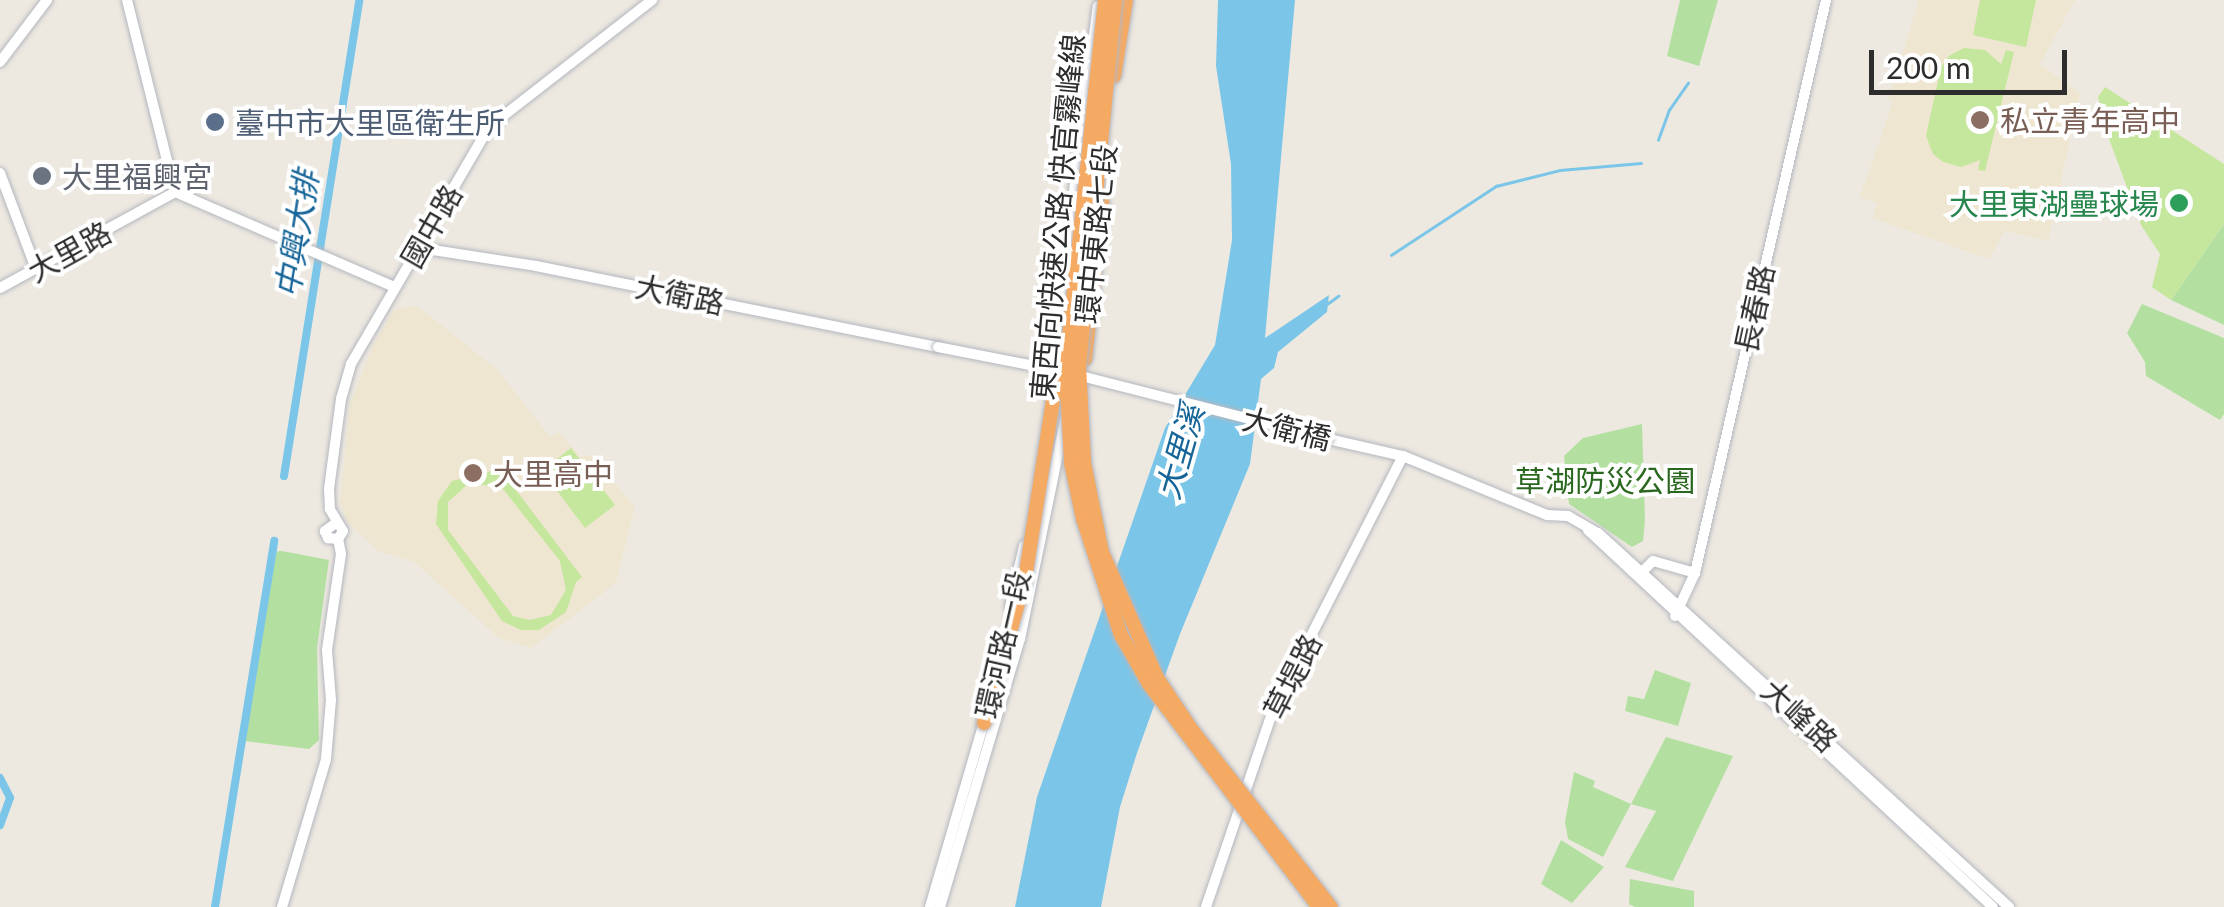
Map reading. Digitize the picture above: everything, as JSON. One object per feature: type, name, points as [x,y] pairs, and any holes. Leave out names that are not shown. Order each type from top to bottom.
[{"type":"highway","name":"東西向快速公路 快官霧峰線","points":[[1112,0],[1085,174],[1066,366],[1067,419],[1091,554],[1121,635],[1149,684],[1318,907]]},
{"type":"highway","name":"東西向快速公路 快官霧峰線","points":[[1112,0],[1079,365],[1084,462],[1102,552],[1157,678],[1192,730],[1332,907]]},
{"type":"highway","points":[[1076,383],[1084,361],[1096,286],[1109,115],[1112,0]]},
{"type":"highway","points":[[984,723],[1026,580],[1076,201],[1085,174]]},
{"type":"street","points":[[0,62],[46,0]]},
{"type":"street","points":[[127,0],[175,192],[395,287]]},
{"type":"street","name":"國中路","points":[[282,907],[326,759],[331,700],[327,650],[341,554],[338,540],[343,530],[336,522],[329,488],[340,399],[360,342],[420,248],[488,127],[652,0]]},
{"type":"street","name":"環中東路七段","points":[[1050,376],[1112,0]]},
{"type":"street","name":"環中東路七段","points":[[1076,383],[1084,231],[1112,0]]},
{"type":"street","name":"長春路","points":[[1678,611],[1696,574],[1826,0]]},
{"type":"street","points":[[0,173],[36,269]]},
{"type":"street","name":"大里路","points":[[0,288],[175,192]]},
{"type":"street","name":"大衛路","points":[[420,248],[594,277],[938,347]]},
{"type":"street","name":"大衛橋","points":[[938,347],[1063,372],[1403,456]]},
{"type":"street","name":"環河路一段","points":[[930,907],[984,723],[1029,521],[1050,376]]},
{"type":"street","name":"環河路一段","points":[[940,907],[1020,640],[1076,383]]},
{"type":"street","name":"大峰路","points":[[1403,456],[1547,515],[1568,516],[1588,530],[1640,574],[1994,907]]},
{"type":"street","name":"草堤路","points":[[1206,907],[1273,710],[1403,456]]},
{"type":"street","points":[[1640,574],[1653,561],[1696,574]]},
{"type":"street","name":"大峰路","points":[[1678,611],[2008,907]]},
{"type":"street","points":[[1244,792],[1332,907]]},
{"type":"street","points":[[1240,808],[1318,907]]},
{"type":"shaded area","name":"私立青年高中","points":[[1919,0],[2075,0],[2040,64],[2080,93],[2048,241],[2005,231],[1989,259],[1872,218],[1877,203],[1860,197],[1893,101],[1888,99]]},
{"type":"shaded area","name":"大里高中","points":[[417,306],[498,370],[550,437],[559,432],[581,457],[591,455],[635,507],[616,583],[531,648],[499,638],[414,562],[378,551],[347,522],[340,502],[350,404],[373,345],[394,310]]},
{"type":"green space","points":[[1680,0],[1718,0],[1699,66],[1667,56]]},
{"type":"green space","points":[[1980,0],[2036,0],[2026,47],[1973,35]]},
{"type":"green space","points":[[1964,48],[1985,50],[2001,64],[2006,50],[2014,52],[1985,171],[1978,170],[1980,160],[1961,167],[1943,162],[1933,154],[1926,136],[1941,67],[1949,56]]},
{"type":"green space","name":"大里東湖壘球場","points":[[2105,87],[2224,164],[2224,224],[2171,300],[2152,287],[2160,254],[2141,225],[2105,128],[2098,97]]},
{"type":"green space","points":[[2224,224],[2224,325],[2171,300]]},
{"type":"green space","points":[[2142,304],[2224,338],[2224,414],[2220,420],[2146,376],[2145,362],[2127,333]]},
{"type":"green space","name":"草湖防災公園","points":[[1642,424],[1645,520],[1643,541],[1632,547],[1569,504],[1564,456],[1583,438]]},
{"type":"green space","points":[[571,448],[615,505],[585,528],[542,471]]},
{"type":"green space","points":[[500,469],[582,577],[576,582],[566,612],[539,630],[521,630],[502,621],[436,524],[438,501],[452,481]],"holes":[[[470,482],[503,489],[560,561],[566,590],[551,615],[530,620],[513,616],[448,530],[448,502]]]},
{"type":"green space","points":[[272,552],[329,560],[317,648],[319,740],[309,749],[245,741]]},
{"type":"green space","points":[[1655,670],[1691,683],[1678,726],[1625,711],[1628,696],[1644,699]]},
{"type":"green space","points":[[1666,737],[1733,756],[1673,881],[1625,867],[1656,811],[1631,804]]},
{"type":"green space","points":[[1574,772],[1595,781],[1593,787],[1631,804],[1603,857],[1568,839],[1565,822]]},
{"type":"green space","points":[[1561,840],[1604,867],[1572,903],[1541,884]]},
{"type":"green space","points":[[1630,879],[1694,891],[1694,907],[1635,907],[1629,904]]},
{"type":"water","name":"大里溪","points":[[1218,0],[1295,0],[1265,338],[1329,295],[1327,312],[1278,352],[1274,368],[1261,379],[1250,464],[1180,634],[1137,753],[1120,807],[1101,907],[1015,907],[1037,797],[1165,428],[1215,345],[1232,240],[1231,164],[1216,66]]},
{"type":"waterway","name":"中興大排","points":[[284,476],[359,0]]},
{"type":"waterway","points":[[1658,140],[1669,110],[1688,83]]},
{"type":"waterway","points":[[1391,255],[1496,186],[1560,170],[1641,163]]},
{"type":"waterway","points":[[1327,304],[1338,296]]},
{"type":"waterway","name":"中興大排","points":[[215,907],[274,541]]},
{"type":"waterway","points":[[0,778],[10,798],[0,825]]},
{"type":"place","name":"私立青年高中","points":[[1980,120]]},
{"type":"place","name":"臺中市大里區衛生所","points":[[215,122]]},
{"type":"place","name":"大里福興宮","points":[[42,176]]},
{"type":"place","name":"大里東湖壘球場","points":[[2179,203]]},
{"type":"place","name":"大里高中","points":[[473,473]]}]
